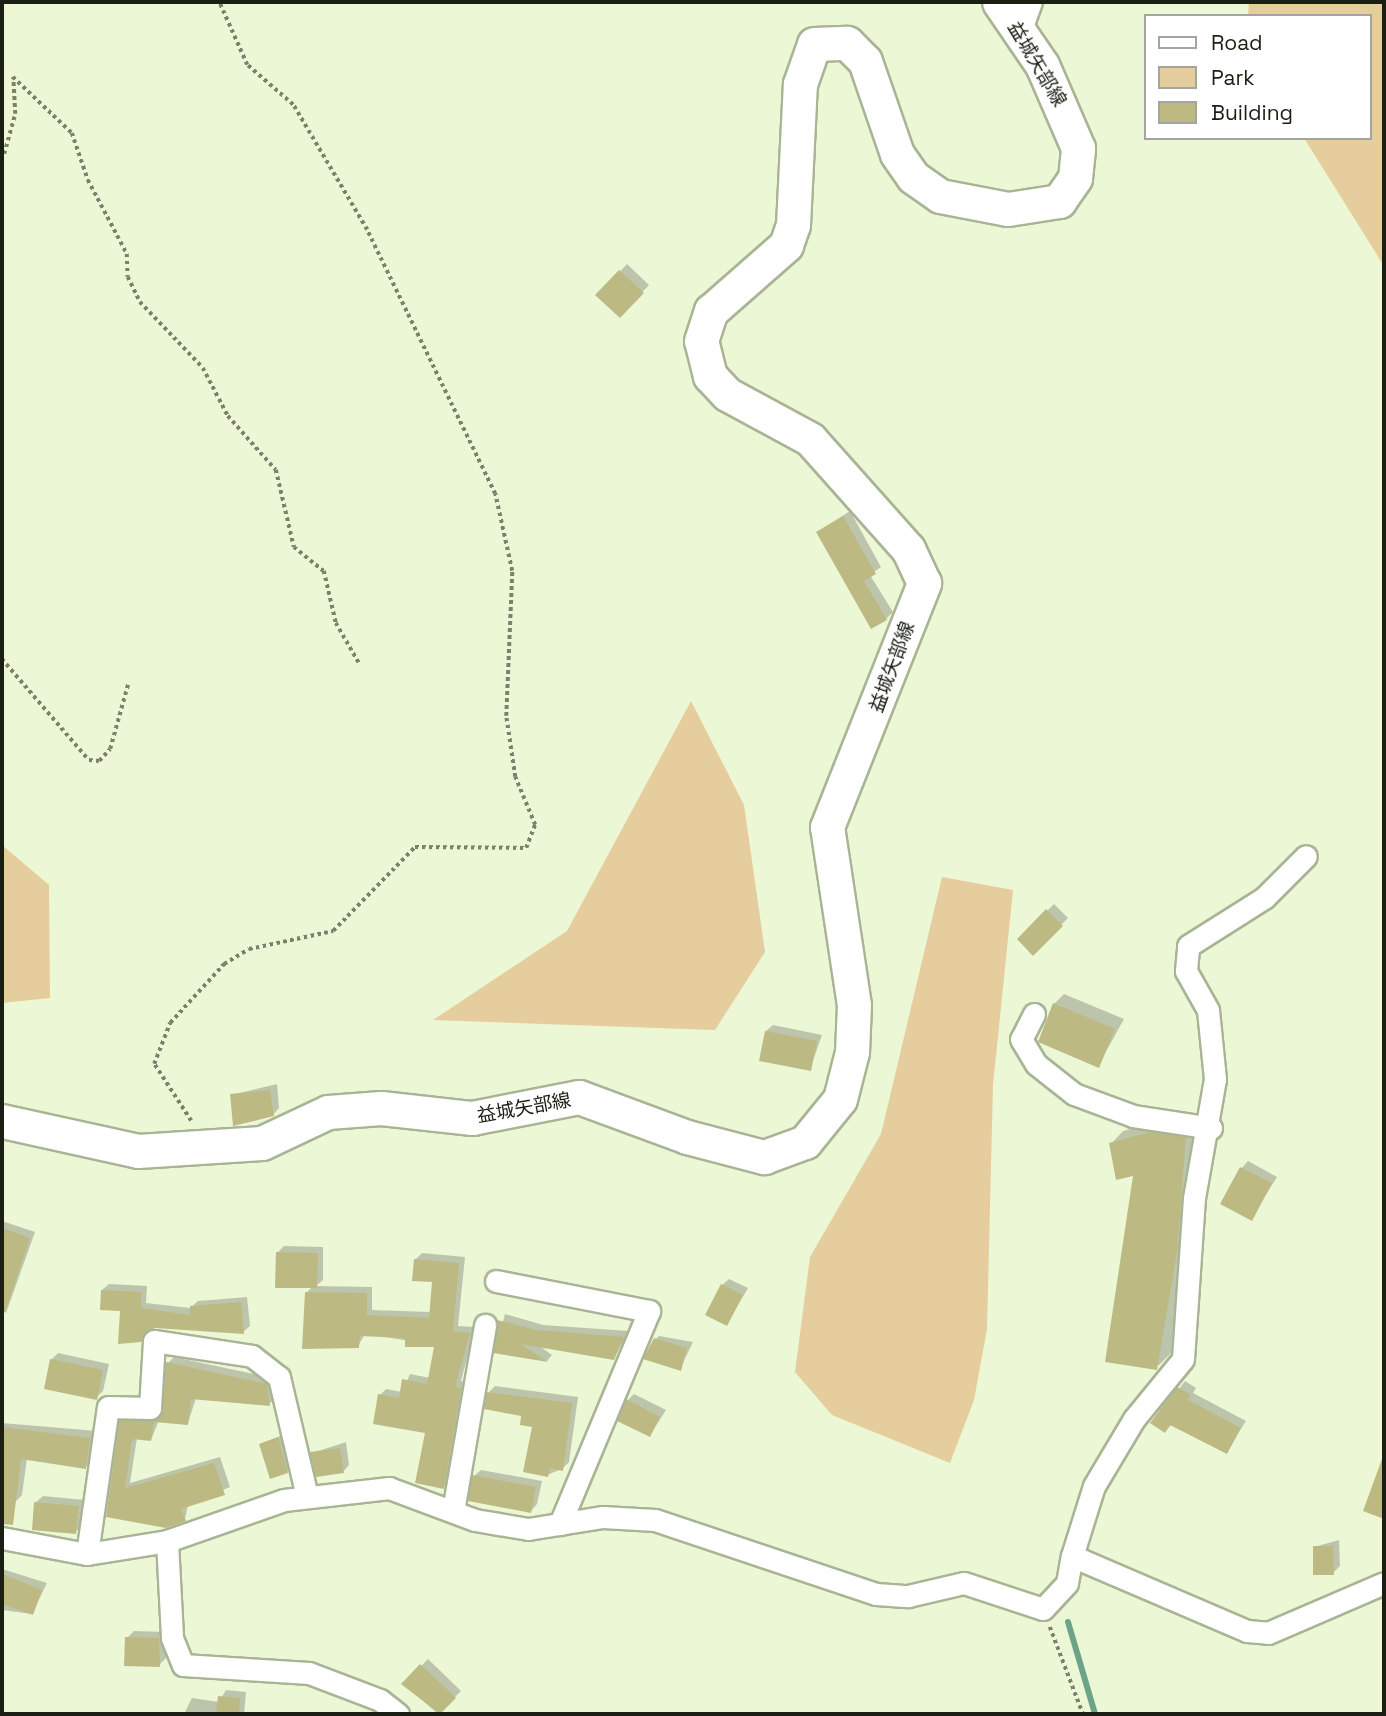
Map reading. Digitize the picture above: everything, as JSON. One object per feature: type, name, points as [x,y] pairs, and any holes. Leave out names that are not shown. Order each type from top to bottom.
[{"type":"main road","name":"益城矢部線","points":[[2,1121],[138,1151],[262,1143],[328,1112],[381,1108],[472,1118],[579,1097],[687,1137],[764,1157],[805,1142],[841,1099],[854,1005],[827,827],[924,583],[908,550],[810,439],[727,394],[710,376],[701,341],[710,311],[786,245],[793,225],[800,84],[814,44],[847,43],[865,61],[897,154],[913,177],[940,196],[1008,209],[1059,201],[1075,178],[1078,148],[1063,104],[1026,17],[999,2]]},
{"type":"street","points":[[2,1538],[87,1554],[167,1541],[307,1496],[389,1488],[453,1511],[528,1529],[603,1517],[655,1520],[876,1594],[908,1596],[964,1583],[1043,1609],[1067,1583],[1072,1556],[1094,1486],[1134,1419],[1183,1359],[1194,1198],[1211,1128],[1215,1079],[1208,1010],[1186,971],[1188,946],[1264,898],[1306,856]]},
{"type":"street","points":[[1034,1014],[1021,1040],[1036,1064],[1074,1094],[1133,1115],[1211,1128]]},
{"type":"street","points":[[496,1281],[649,1311],[560,1524]]},
{"type":"street","points":[[453,1511],[485,1325]]},
{"type":"street","points":[[87,1554],[108,1408],[150,1408],[154,1341],[252,1356],[279,1377],[307,1496]]},
{"type":"street","points":[[167,1541],[172,1638],[183,1665],[309,1673],[380,1700],[398,1714]]},
{"type":"street","points":[[1072,1556],[1247,1631],[1268,1633],[1384,1583]]},
{"type":"path","points":[[207,1146],[154,1064],[170,1023],[224,964],[250,949],[333,931],[415,847],[526,848],[535,825],[514,777],[506,716],[512,571],[495,494],[367,230],[293,105],[247,65],[219,2]]},
{"type":"path","points":[[4,154],[15,114],[13,76],[72,133],[88,180],[127,254],[128,278],[140,302],[202,368],[228,416],[276,470],[295,547],[324,570],[336,623],[359,663]]},
{"type":"path","points":[[2,659],[89,760],[99,761],[110,749],[128,684]]},
{"type":"path","points":[[1043,1609],[1083,1714]]},
{"type":"green space","points":[[1249,2],[1384,2],[1384,266],[1305,140],[1372,140],[1372,14],[1248,14]]},
{"type":"green space","points":[[691,701],[744,805],[765,952],[715,1030],[433,1020],[567,931]]},
{"type":"green space","points":[[2,845],[49,885],[50,998],[2,1003]]},
{"type":"green space","points":[[942,877],[1013,890],[993,1085],[987,1329],[974,1400],[950,1463],[832,1415],[795,1372],[810,1257],[881,1134]]},
{"type":"building","points":[[619,270],[644,293],[620,318],[595,295]]},
{"type":"building","points":[[843,516],[876,574],[864,581],[887,620],[871,629],[816,532]]},
{"type":"building","points":[[1046,909],[1063,926],[1033,956],[1017,939]]},
{"type":"building","points":[[1053,1003],[1115,1029],[1099,1068],[1038,1042]]},
{"type":"building","points":[[765,1031],[817,1041],[811,1071],[759,1061]]},
{"type":"building","points":[[270,1090],[274,1116],[233,1126],[230,1094]]},
{"type":"building","points":[[1150,1132],[1186,1137],[1177,1252],[1157,1370],[1105,1362],[1133,1176],[1116,1180],[1109,1143]]},
{"type":"building","points":[[1240,1167],[1272,1183],[1252,1221],[1220,1204]]},
{"type":"building","points":[[2,1228],[30,1238],[5,1312],[2,1311]]},
{"type":"building","points":[[276,1252],[318,1253],[317,1288],[275,1288]]},
{"type":"building","points":[[414,1259],[459,1263],[453,1332],[470,1333],[455,1387],[461,1388],[444,1489],[415,1483],[425,1433],[373,1424],[378,1394],[399,1398],[402,1379],[427,1384],[434,1347],[405,1347],[405,1338],[360,1336],[359,1348],[302,1349],[305,1292],[367,1293],[367,1315],[429,1318],[432,1282],[412,1281]]},
{"type":"building","points":[[721,1284],[743,1295],[727,1326],[705,1315]]},
{"type":"building","points":[[101,1290],[141,1292],[141,1308],[190,1315],[190,1306],[241,1302],[244,1334],[155,1328],[141,1342],[118,1344],[120,1311],[100,1310]]},
{"type":"building","points":[[497,1320],[536,1330],[624,1337],[614,1360],[520,1344],[548,1362],[493,1353]]},
{"type":"building","points":[[654,1338],[687,1348],[681,1371],[643,1359]]},
{"type":"building","points":[[50,1359],[103,1370],[97,1400],[44,1389]]},
{"type":"building","points":[[166,1362],[267,1384],[270,1406],[191,1399],[188,1425],[154,1422],[151,1441],[132,1439],[125,1488],[214,1463],[225,1495],[181,1509],[186,1521],[166,1528],[106,1517],[119,1420],[161,1416]]},
{"type":"building","points":[[1177,1387],[1191,1395],[1188,1400],[1241,1428],[1227,1454],[1170,1425],[1165,1433],[1150,1423]]},
{"type":"building","points":[[487,1392],[572,1403],[563,1471],[550,1468],[548,1477],[523,1472],[532,1427],[520,1425],[521,1416],[484,1409]]},
{"type":"building","points":[[626,1399],[660,1417],[650,1437],[617,1421]]},
{"type":"building","points":[[2,1427],[90,1438],[86,1469],[21,1459],[13,1525],[2,1524]]},
{"type":"building","points":[[278,1437],[288,1473],[270,1479],[259,1444]]},
{"type":"building","points":[[340,1448],[344,1473],[316,1477],[310,1452]]},
{"type":"building","points":[[1382,1459],[1384,1460],[1384,1519],[1363,1511]]},
{"type":"building","points":[[472,1475],[536,1487],[531,1513],[468,1501]]},
{"type":"building","points":[[34,1502],[79,1506],[76,1534],[32,1530]]},
{"type":"building","points":[[1313,1546],[1333,1546],[1334,1575],[1313,1575]]},
{"type":"building","points":[[2,1574],[42,1590],[33,1615],[2,1604]]},
{"type":"building","points":[[125,1637],[159,1638],[160,1667],[124,1666]]},
{"type":"building","points":[[420,1664],[456,1698],[440,1714],[401,1684]]},
{"type":"building","points":[[218,1696],[240,1698],[239,1714],[216,1714]]},
{"type":"waterway","points":[[1068,1622],[1095,1714]]}]
